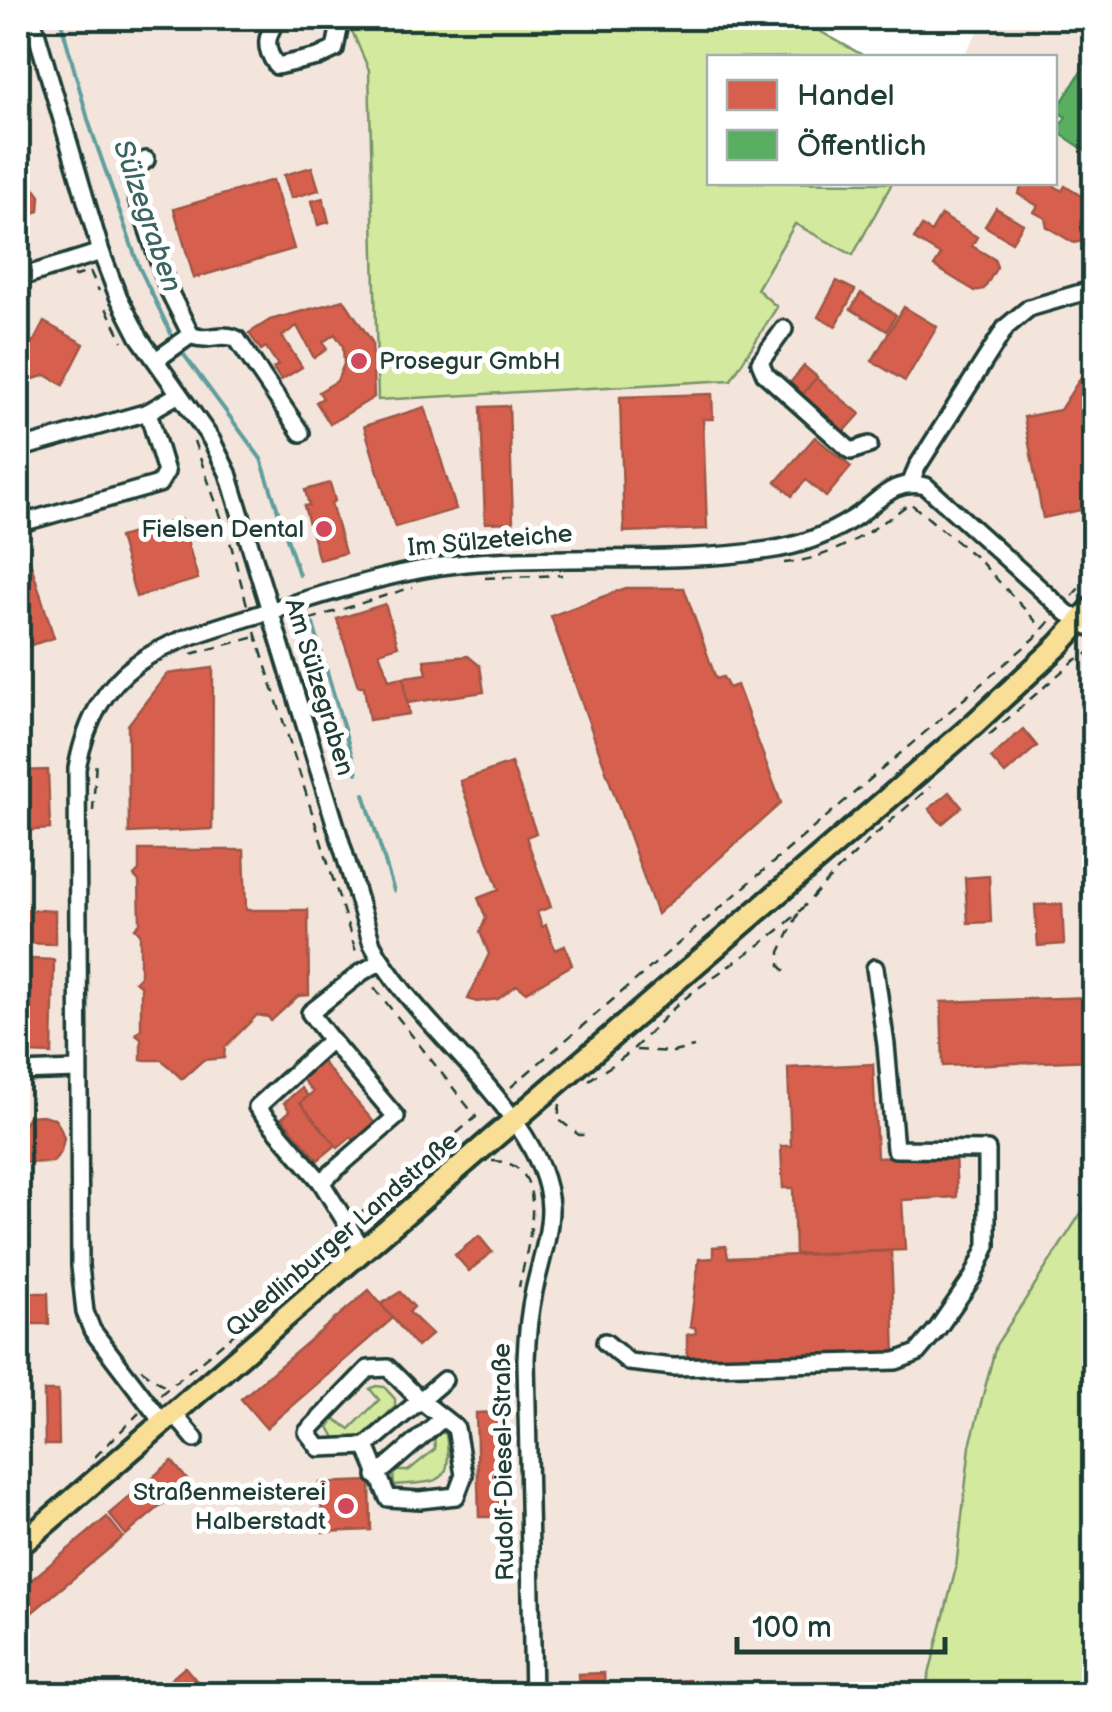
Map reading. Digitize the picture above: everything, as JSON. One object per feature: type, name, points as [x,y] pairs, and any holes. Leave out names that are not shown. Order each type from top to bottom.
[{"type":"main road","name":"Quedlinburger Landstraße","points":[[18,1547],[972,726],[1090,619]]},
{"type":"street","name":"Am Sülzegraben","points":[[32,18],[94,254],[132,324],[211,438],[228,473],[364,923],[382,961],[512,1121]]},
{"type":"street","points":[[278,18],[266,35],[268,54],[277,66],[318,58],[335,50],[340,29],[334,18]]},
{"type":"street","points":[[146,160],[130,170],[130,178],[169,291],[182,342]]},
{"type":"street","points":[[18,278],[94,254]]},
{"type":"street","points":[[1090,619],[1062,608],[926,486],[911,482],[916,468],[1006,327],[1030,308],[1094,289]]},
{"type":"street","points":[[784,329],[760,362],[764,374],[851,450],[869,445]]},
{"type":"street","points":[[156,360],[182,342],[228,335],[237,338],[301,432]]},
{"type":"street","points":[[18,449],[148,412],[179,394]]},
{"type":"street","points":[[18,524],[164,480],[166,472],[148,412]]},
{"type":"street","name":"Im Sülzeteiche","points":[[195,1439],[148,1405],[98,1340],[85,1312],[80,1266],[75,791],[89,724],[111,688],[154,650],[251,616],[413,570],[469,563],[766,551],[796,546],[855,518],[893,488],[911,482]]},
{"type":"street","points":[[321,1182],[396,1117],[310,1012],[382,961]]},
{"type":"street","points":[[606,1342],[629,1362],[673,1367],[896,1360],[916,1353],[938,1328],[974,1277],[987,1246],[987,1150],[895,1149],[875,968]]},
{"type":"street","points":[[331,1040],[257,1107],[321,1182],[363,1250]]},
{"type":"street","points":[[18,1072],[78,1070]]},
{"type":"street","name":"Rudolf-Diesel-Straße","points":[[512,1121],[542,1169],[550,1207],[526,1339],[533,1694]]},
{"type":"street","points":[[366,1446],[388,1498],[456,1496],[464,1475],[456,1428],[420,1400],[388,1368],[368,1369],[307,1432],[319,1448],[366,1446],[420,1400],[444,1380]]},
{"type":"street","points":[[376,1476],[444,1418]]},
{"type":"path","points":[[94,254],[126,346]]},
{"type":"path","points":[[92,1460],[148,1405],[257,1314],[348,1224],[476,1117],[362,972],[231,545],[192,437]]},
{"type":"path","points":[[775,564],[801,562],[832,552],[910,503],[978,560],[1043,629]]},
{"type":"path","points":[[511,1087],[1043,629],[1094,571]]},
{"type":"path","points":[[474,578],[568,575]]},
{"type":"path","points":[[181,656],[257,637],[426,583]]},
{"type":"path","points":[[986,737],[1074,662],[1094,650]]},
{"type":"path","points":[[93,812],[98,749]]},
{"type":"path","points":[[582,1085],[632,1049],[661,1018],[712,975],[754,948],[800,909],[860,847],[928,788]]},
{"type":"path","points":[[786,971],[780,966],[780,952],[800,909]]},
{"type":"path","points":[[632,1049],[673,1052],[694,1047]]},
{"type":"path","points":[[559,1104],[558,1119],[579,1135],[591,1135]]},
{"type":"path","points":[[489,1163],[504,1161],[518,1167],[531,1197],[532,1228],[517,1297]]},
{"type":"path","points":[[133,1361],[168,1388]]},
{"type":"shaded area","points":[[18,18],[364,18],[349,24],[369,70],[379,400],[756,289],[795,223],[853,255],[891,185],[1057,185],[1057,55],[963,55],[987,18],[1094,18],[1094,1193],[996,1345],[970,1446],[956,1568],[924,1694],[18,1694]]},
{"type":"green space","points":[[364,18],[796,18],[862,55],[707,55],[707,185],[891,185],[853,255],[795,224],[757,289],[777,307],[731,380],[378,400],[369,70],[349,24]]},
{"type":"green space","points":[[1094,1193],[1094,1692],[924,1694],[956,1568],[970,1446],[996,1345]]},
{"type":"green space","points":[[384,1387],[395,1399],[395,1407],[358,1441],[337,1441],[329,1427],[335,1419],[350,1429],[379,1400],[370,1389]]},
{"type":"green space","points":[[441,1432],[446,1434],[448,1451],[445,1472],[440,1478],[394,1485],[393,1471],[408,1471],[435,1449],[434,1437]]},
{"type":"building: Handel","points":[[18,144],[29,181],[40,196],[39,211],[18,218]]},
{"type":"building: Handel","points":[[312,167],[319,190],[291,198],[284,175]]},
{"type":"building: Handel","points":[[273,180],[294,249],[194,278],[174,209]]},
{"type":"building: Handel","points":[[1022,185],[1053,185],[1062,191],[1065,186],[1089,201],[1086,207],[1094,212],[1094,222],[1083,241],[1074,243],[1047,227],[1045,218],[1034,212],[1038,206],[1018,194]]},
{"type":"building: Handel","points":[[323,198],[329,222],[318,225],[312,201]]},
{"type":"building: Handel","points":[[996,208],[1023,224],[1012,242],[985,226]]},
{"type":"building: Handel","points":[[941,215],[977,237],[972,246],[994,259],[997,267],[984,289],[975,291],[934,266],[941,255],[914,239],[922,226],[931,232]]},
{"type":"building: Handel","points":[[837,281],[855,290],[836,326],[818,317]]},
{"type":"building: Handel","points":[[861,293],[896,315],[887,331],[851,309]]},
{"type":"building: Handel","name":"Prosegur GmbH","points":[[344,300],[372,342],[374,397],[330,424],[316,402],[323,398],[319,392],[337,381],[344,364],[343,346],[335,334],[323,342],[327,349],[314,358],[297,326],[282,336],[302,367],[281,380],[273,368],[278,365],[266,347],[261,350],[249,333],[270,320]]},
{"type":"building: Handel","points":[[904,307],[937,327],[905,381],[872,361]]},
{"type":"building: Handel","points":[[44,322],[84,344],[63,385],[46,375],[18,384],[18,346],[34,341]]},
{"type":"building: Handel","points":[[1094,357],[1094,456],[1083,473],[1090,508],[1043,518],[1024,417],[1060,410]]},
{"type":"building: Handel","points":[[804,366],[817,377],[803,394],[790,383]]},
{"type":"building: Handel","points":[[816,378],[860,414],[842,434],[799,399]]},
{"type":"building: Handel","points":[[712,394],[713,419],[703,419],[707,529],[624,532],[620,397]]},
{"type":"building: Handel","points":[[509,406],[513,522],[485,523],[481,407]]},
{"type":"building: Handel","points":[[425,407],[456,509],[395,527],[364,426]]},
{"type":"building: Handel","points":[[815,437],[851,467],[826,497],[806,480],[792,496],[776,482]]},
{"type":"building: Handel","name":"Fielsen Dental","points":[[330,483],[335,501],[331,503],[345,553],[319,560],[304,506],[309,505],[305,490]]},
{"type":"building: Handel","points":[[181,519],[198,579],[136,597],[119,537]]},
{"type":"building: Handel","points":[[24,542],[54,638],[18,649],[18,544]]},
{"type":"building: Handel","points":[[626,588],[684,588],[716,679],[723,677],[729,688],[737,685],[781,803],[657,914],[551,616]]},
{"type":"building: Handel","points":[[385,604],[398,646],[379,652],[389,680],[404,677],[409,714],[369,720],[364,686],[358,686],[337,619]]},
{"type":"building: Handel","points":[[468,656],[480,666],[484,692],[407,703],[404,677],[427,674],[424,660]]},
{"type":"building: Handel","points":[[213,668],[212,829],[129,833],[128,725],[167,674]]},
{"type":"building: Handel","points":[[1023,729],[1037,746],[1005,774],[991,758]]},
{"type":"building: Handel","points":[[511,763],[536,833],[526,837],[551,907],[537,912],[555,950],[565,946],[572,965],[526,992],[517,985],[498,999],[477,1002],[468,999],[489,954],[480,932],[486,918],[478,898],[499,890],[460,781]]},
{"type":"building: Handel","points":[[48,770],[50,829],[18,831],[18,771]]},
{"type":"building: Handel","points":[[949,792],[962,807],[942,824],[929,809]]},
{"type":"building: Handel","points":[[139,850],[244,850],[246,910],[308,910],[309,995],[298,996],[271,1021],[257,1015],[225,1047],[224,1058],[203,1060],[182,1079],[162,1060],[141,1060],[141,1038],[136,1034],[141,1029],[141,986],[135,981],[140,976],[140,933],[135,928],[140,923],[139,881],[134,876],[139,871]]},
{"type":"building: Handel","points":[[989,876],[991,922],[968,923],[965,878]]},
{"type":"building: Handel","points":[[1062,904],[1064,944],[1038,946],[1035,905]]},
{"type":"building: Handel","points":[[18,909],[55,911],[55,944],[18,943]]},
{"type":"building: Handel","points":[[31,959],[54,960],[52,1054],[28,1053]]},
{"type":"building: Handel","points":[[1091,997],[1093,1060],[943,1066],[941,1002]]},
{"type":"building: Handel","points":[[312,1050],[385,1135],[365,1152],[351,1137],[338,1148],[300,1103],[313,1092],[292,1067]]},
{"type":"building: Handel","points":[[873,1064],[877,1158],[955,1154],[957,1197],[902,1200],[905,1250],[795,1254],[793,1188],[783,1188],[781,1146],[791,1146],[788,1068]]},
{"type":"building: Handel","points":[[301,1088],[308,1096],[300,1103],[336,1145],[318,1160],[282,1118],[290,1111],[284,1103]]},
{"type":"building: Handel","points":[[29,1116],[54,1118],[60,1127],[64,1138],[61,1151],[53,1162],[18,1163],[18,1121],[24,1124]]},
{"type":"building: Handel","points":[[479,1236],[492,1252],[469,1271],[455,1255]]},
{"type":"building: Handel","points":[[726,1246],[728,1258],[891,1251],[895,1355],[691,1362],[687,1359],[687,1335],[696,1333],[695,1327],[690,1327],[699,1259],[713,1258],[713,1247]]},
{"type":"building: Handel","points":[[369,1290],[393,1318],[266,1428],[241,1399]]},
{"type":"building: Handel","points":[[400,1292],[414,1307],[409,1312],[432,1334],[417,1347],[381,1304]]},
{"type":"building: Handel","points":[[24,1293],[48,1293],[49,1324],[30,1324],[31,1328],[18,1336],[18,1304],[24,1304]]},
{"type":"building: Handel","points":[[44,1391],[58,1391],[59,1445],[45,1445]]},
{"type":"building: Handel","points":[[497,1412],[500,1517],[479,1517],[476,1413]]},
{"type":"building: Handel","points":[[172,1461],[189,1482],[126,1535],[109,1514]]},
{"type":"building: Handel","name":"Straßenmeisterei Halberstadt","points":[[370,1481],[371,1530],[323,1532],[320,1483]]},
{"type":"building: Handel","points":[[107,1517],[123,1537],[18,1624],[18,1591]]},
{"type":"building: Handel","points":[[185,1667],[206,1692],[155,1693]]},
{"type":"building: Handel","points":[[604,1673],[605,1694],[579,1694],[578,1674]]},
{"type":"building: Handel","points":[[689,1680],[689,1694],[656,1694],[656,1682]]},
{"type":"building: Öffentlich","points":[[1093,53],[1094,156],[1057,132],[1066,117],[1057,109]]},
{"type":"waterway","name":"Sülzegraben","points":[[60,18],[89,123],[139,267],[174,340]]},
{"type":"waterway","name":"Sülzegraben","points":[[179,348],[261,459],[299,575]]},
{"type":"waterway","name":"Sülzegraben","points":[[313,624],[357,773]]},
{"type":"waterway","name":"Sülzegraben","points":[[364,794],[394,891]]},
{"type":"place","name":"Prosegur GmbH","points":[[359,361]]},
{"type":"place","name":"Fielsen Dental","points":[[324,529]]},
{"type":"place","name":"Straßenmeisterei Halberstadt","points":[[346,1506]]}]
